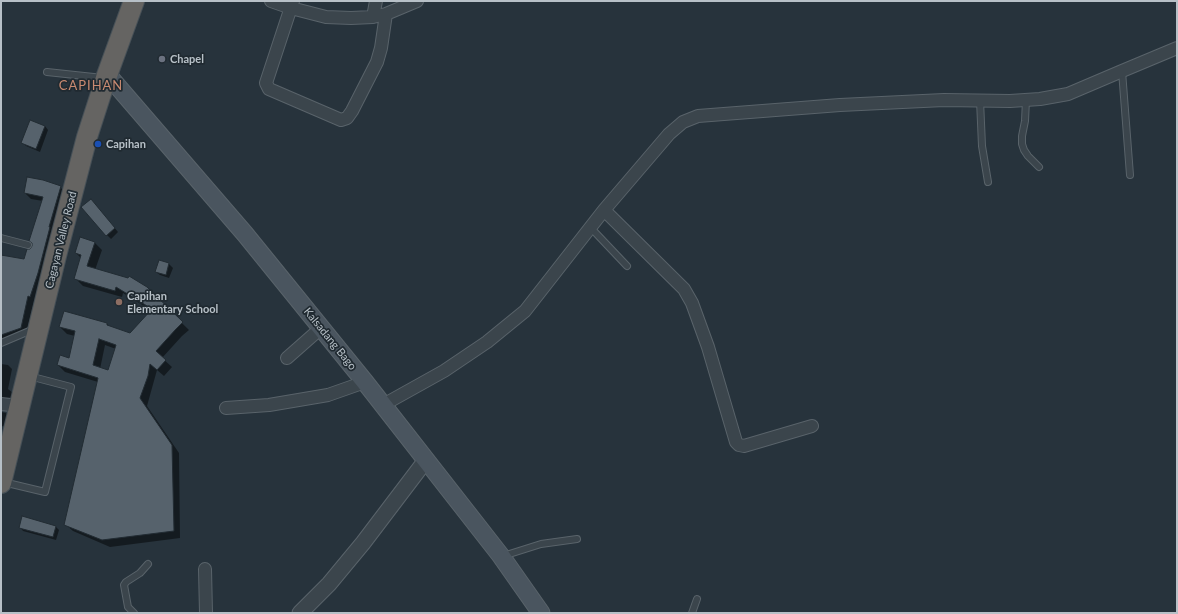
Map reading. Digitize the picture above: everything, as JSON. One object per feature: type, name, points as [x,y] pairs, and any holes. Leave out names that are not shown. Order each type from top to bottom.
[{"type":"highway","name":"Cagayan Valley Road","points":[[1,482],[11,405],[28,376],[40,327],[53,255],[106,76],[134,1]]},
{"type":"main road","name":"Kalsadang Bago","points":[[106,76],[245,234],[365,382],[502,556],[540,613]]},
{"type":"street","points":[[271,1],[292,4],[326,17],[373,17],[386,14],[417,1]]},
{"type":"street","points":[[373,17],[376,1]]},
{"type":"street","points":[[292,4],[266,83],[269,90],[341,120],[347,118],[352,111],[377,62],[382,48],[386,14]]},
{"type":"street","points":[[383,405],[444,371],[487,342],[525,311],[604,210],[669,134],[682,122],[698,116],[840,105],[944,100],[1040,99],[1068,94],[1177,48]]},
{"type":"street","points":[[604,210],[684,289],[692,303],[708,347],[736,442],[739,445],[744,446],[812,426]]},
{"type":"street","points":[[287,358],[321,328]]},
{"type":"street","points":[[226,408],[269,405],[328,395],[365,382]]},
{"type":"street","points":[[300,613],[334,578],[363,543],[426,460]]},
{"type":"street","points":[[205,569],[206,613]]},
{"type":"lane","points":[[1122,70],[1130,175]]},
{"type":"lane","points":[[46,72],[106,76]]},
{"type":"lane","points":[[980,100],[982,146],[988,182]]},
{"type":"lane","points":[[1026,100],[1022,144],[1028,156],[1039,167]]},
{"type":"lane","points":[[591,228],[627,266]]},
{"type":"lane","points":[[1,238],[28,245]]},
{"type":"lane","points":[[1,343],[40,327]]},
{"type":"lane","points":[[1,482],[45,492],[71,387],[28,376]]},
{"type":"lane","points":[[502,556],[541,544],[577,539]]},
{"type":"lane","points":[[134,613],[128,607],[124,586],[126,582],[140,573],[148,564]]},
{"type":"lane","points":[[692,613],[697,600]]},
{"type":"building","points":[[30,120],[45,126],[36,149],[21,143]]},
{"type":"building","points":[[27,177],[61,186],[38,273],[30,297],[28,296],[21,328],[1,335],[1,255],[24,259],[27,249],[30,249],[32,246],[32,243],[29,241],[43,197],[24,193]]},
{"type":"building","points":[[91,199],[115,228],[106,236],[81,207]]},
{"type":"building","points":[[80,237],[95,242],[87,266],[128,278],[129,276],[147,287],[183,322],[156,351],[166,360],[157,370],[150,364],[148,376],[140,398],[172,445],[174,531],[102,540],[64,525],[98,378],[57,365],[60,355],[69,358],[75,331],[59,327],[64,311],[107,323],[107,325],[130,333],[152,309],[116,287],[115,291],[74,279],[81,255],[75,253]],"holes":[[[99,339],[116,345],[108,370],[93,365]]]},
{"type":"building","points":[[159,260],[169,263],[166,275],[155,272]]},
{"type":"building","points":[[22,516],[56,526],[53,537],[19,528]]},
{"type":"place","name":"Chapel","points":[[162,59]]},
{"type":"place","name":"Capihan","points":[[98,144]]},
{"type":"place","name":"Capihan Elementary School","points":[[119,302]]},
{"type":"district","name":"CAPIHAN","points":[[91,86]]}]
